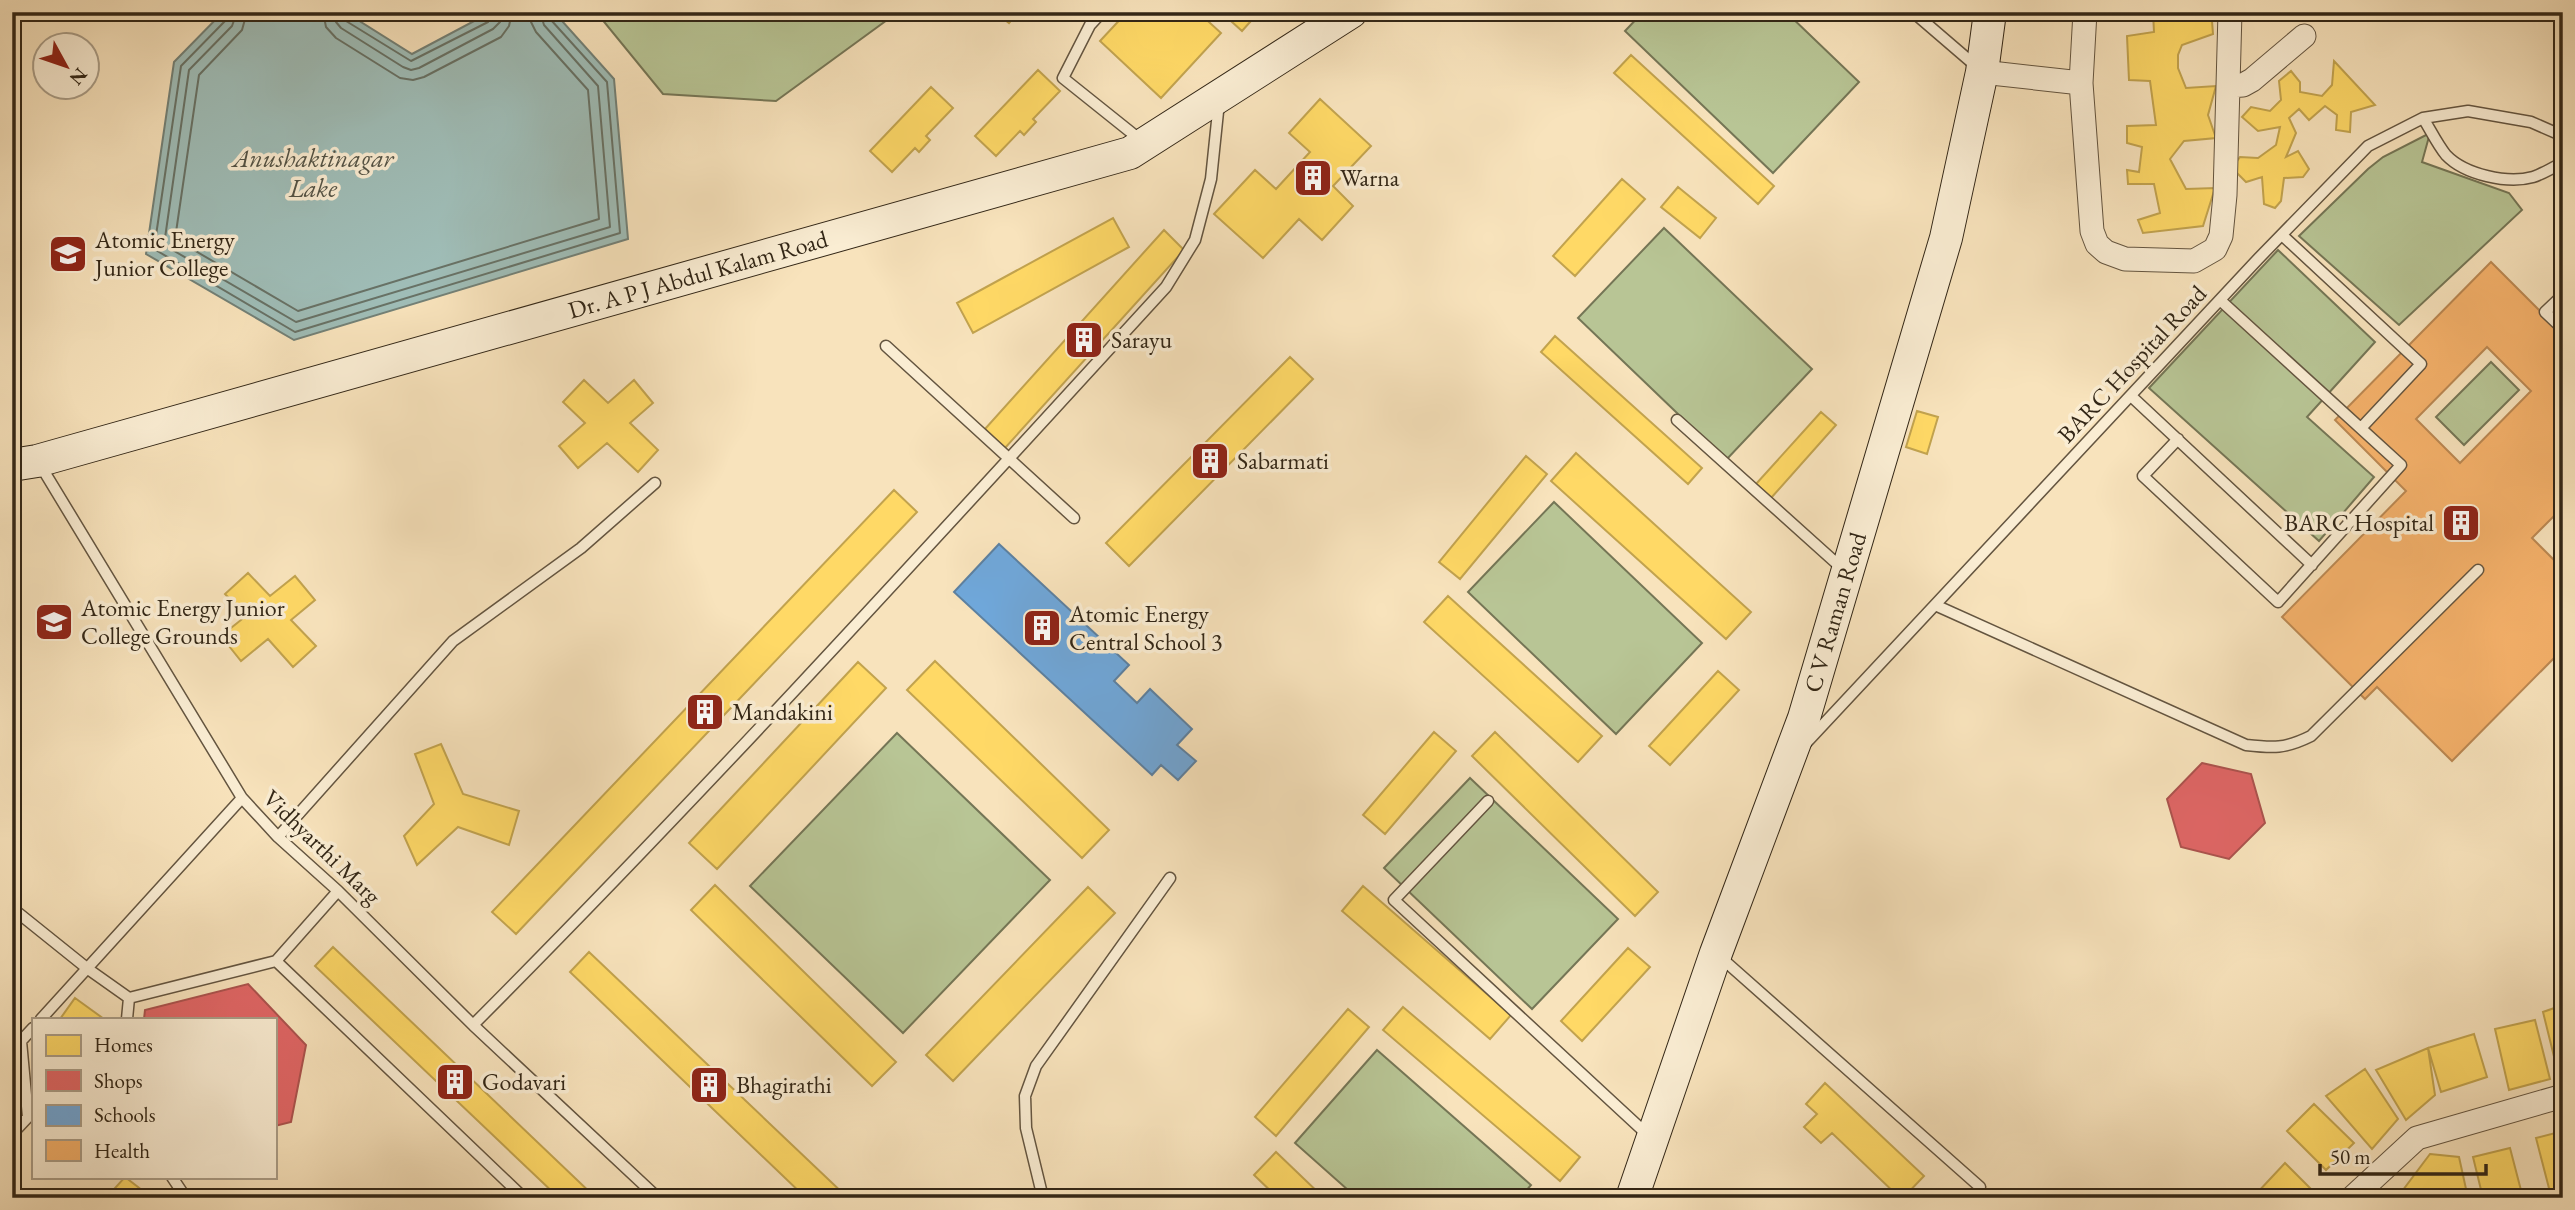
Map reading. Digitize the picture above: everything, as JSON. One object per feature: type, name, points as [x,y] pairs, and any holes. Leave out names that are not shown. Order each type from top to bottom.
[{"type":"street","name":"C V Raman Road","points":[[1632,1198],[1716,953],[1804,718],[1946,238],[1982,72],[1990,12]]},
{"type":"street","points":[[2085,12],[2081,83],[2092,231],[2097,244],[2106,252],[2125,259],[2194,261],[2215,249],[2221,236],[2225,195],[2230,12]]},
{"type":"street","name":"Dr. A P J Abdul Kalam Road","points":[[25,463],[1130,153],[1337,15]]},
{"type":"street","points":[[2229,86],[2243,85],[2252,80],[2304,36]]},
{"type":"street","points":[[1982,72],[2081,83]]},
{"type":"street","points":[[2352,1198],[2417,1138],[2563,1096]]},
{"type":"lane","points":[[1102,12],[1090,25],[1063,78],[1146,143]]},
{"type":"lane","points":[[1913,12],[1982,72]]},
{"type":"lane","points":[[473,1025],[599,898],[874,606],[1166,287],[1195,240],[1211,179],[1220,95]]},
{"type":"lane","name":"BARC Hospital Road","points":[[1788,762],[2282,234],[2368,146],[2423,118],[2468,111],[2531,122],[2563,136]]},
{"type":"lane","points":[[2423,118],[2446,155],[2458,164],[2478,172],[2511,181],[2535,177],[2563,163]]},
{"type":"lane","points":[[2282,234],[2421,364],[2362,427]]},
{"type":"lane","points":[[2563,295],[2545,312],[2563,329]]},
{"type":"lane","points":[[2178,439],[2143,476],[2278,602],[2401,465],[2220,300]]},
{"type":"lane","points":[[886,346],[1074,518]]},
{"type":"lane","points":[[2131,396],[2312,565]]},
{"type":"lane","points":[[1677,419],[1847,572]]},
{"type":"lane","name":"Vidhyarthi Marg","points":[[25,463],[242,798],[278,837],[338,891],[473,1025],[658,1198]]},
{"type":"lane","points":[[278,837],[453,641],[581,548],[655,483]]},
{"type":"lane","points":[[1935,605],[2246,745],[2275,749],[2294,745],[2311,736],[2478,570]]},
{"type":"lane","points":[[42,1018],[242,798]]},
{"type":"lane","points":[[1488,801],[1394,900],[1652,1139]]},
{"type":"lane","points":[[1044,1198],[1026,1128],[1025,1096],[1036,1066],[1170,878]]},
{"type":"lane","points":[[129,998],[276,961],[338,891]]},
{"type":"lane","points":[[12,908],[129,998]]},
{"type":"lane","points":[[1716,953],[1980,1187]]},
{"type":"lane","points":[[276,961],[524,1198]]},
{"type":"lane","points":[[127,1018],[129,998]]},
{"type":"lane","points":[[12,1134],[28,1117],[17,1042],[32,1029]]},
{"type":"lane","points":[[173,1178],[186,1198]]},
{"type":"green space","points":[[596,12],[898,12],[776,101],[663,94]]},
{"type":"green space","points":[[1643,12],[1786,12],[1859,82],[1773,173],[1625,31]]},
{"type":"green space","points":[[2430,133],[2422,162],[2509,193],[2522,210],[2399,325],[2299,236],[2383,157]]},
{"type":"green space","points":[[1664,228],[1812,369],[1726,460],[1578,318]]},
{"type":"green space","points":[[2278,250],[2375,342],[2307,417],[2374,477],[2319,541],[2149,388]]},
{"type":"green space","points":[[2491,362],[2519,390],[2464,445],[2436,417]]},
{"type":"green space","points":[[1554,502],[1702,643],[1616,734],[1468,592]]},
{"type":"green space","points":[[897,733],[1050,880],[903,1033],[750,886]]},
{"type":"green space","points":[[1470,778],[1618,919],[1532,1009],[1384,868]]},
{"type":"green space","points":[[1377,1050],[1531,1185],[1520,1198],[1357,1198],[1295,1143]]},
{"type":"water","name":"Anushaktinagar Lake","points":[[223,12],[345,12],[412,54],[491,12],[554,12],[614,79],[628,239],[294,340],[146,254],[174,62]]},
{"type":"building: Homes","points":[[995,12],[1018,12],[1009,23]]},
{"type":"building: Homes","points":[[1127,12],[1198,12],[1221,33],[1161,98],[1100,41]]},
{"type":"building: Homes","points":[[1221,12],[1259,12],[1242,31]]},
{"type":"building: Homes","points":[[2153,12],[2182,12],[2184,21],[2212,21],[2213,34],[2182,45],[2178,55],[2178,68],[2186,88],[2216,86],[2208,115],[2216,138],[2184,141],[2170,159],[2186,189],[2215,188],[2203,226],[2143,233],[2138,220],[2160,213],[2154,184],[2128,184],[2127,170],[2139,172],[2142,147],[2127,143],[2127,126],[2156,125],[2150,81],[2129,80],[2127,36],[2154,32]]},
{"type":"building: Homes","points":[[1631,55],[1774,186],[1758,204],[1614,73]]},
{"type":"building: Homes","points":[[2334,61],[2375,105],[2351,112],[2350,132],[2336,130],[2337,115],[2325,106],[2309,120],[2299,109],[2289,118],[2296,133],[2286,157],[2298,151],[2309,169],[2303,177],[2284,178],[2281,201],[2275,208],[2264,204],[2262,177],[2246,182],[2232,168],[2240,157],[2258,158],[2276,145],[2280,127],[2258,131],[2242,117],[2251,107],[2270,111],[2281,100],[2279,81],[2291,71],[2300,82],[2300,92],[2322,96],[2332,85]]},
{"type":"building: Homes","points":[[1038,70],[1060,91],[1033,119],[1036,122],[1024,135],[1020,131],[996,156],[975,136]]},
{"type":"building: Homes","points":[[931,87],[953,108],[926,136],[930,140],[919,152],[915,148],[892,172],[870,151]]},
{"type":"building: Homes","name":"Warna","points":[[1320,99],[1371,146],[1333,186],[1353,206],[1322,240],[1299,219],[1263,258],[1214,214],[1255,170],[1276,189],[1310,152],[1289,133]]},
{"type":"building: Homes","points":[[1622,179],[1645,199],[1575,276],[1553,256]]},
{"type":"building: Homes","points":[[1678,187],[1716,218],[1700,238],[1661,207]]},
{"type":"building: Homes","points":[[1113,218],[1129,247],[973,333],[957,303]]},
{"type":"building: Homes","name":"Sarayu","points":[[1164,230],[1184,250],[1005,448],[985,429]]},
{"type":"building: Homes","points":[[1555,336],[1702,468],[1688,484],[1541,352]]},
{"type":"building: Homes","name":"Sabarmati","points":[[1290,357],[1313,379],[1129,566],[1106,543]]},
{"type":"building: Homes","points":[[584,380],[608,403],[634,380],[653,403],[630,423],[658,450],[638,472],[607,443],[578,468],[559,446],[585,423],[563,402]]},
{"type":"building: Homes","points":[[1917,411],[1938,417],[1927,454],[1906,447]]},
{"type":"building: Homes","points":[[1821,412],[1836,425],[1771,498],[1756,484]]},
{"type":"building: Homes","points":[[1576,453],[1751,612],[1726,639],[1551,481]]},
{"type":"building: Homes","points":[[1526,456],[1547,474],[1460,579],[1439,562]]},
{"type":"building: Homes","name":"Mandakini","points":[[894,490],[917,512],[516,934],[492,912]]},
{"type":"building: Homes","points":[[248,573],[270,596],[295,576],[315,600],[291,620],[316,646],[293,667],[268,639],[241,661],[221,636],[246,616],[225,594]]},
{"type":"building: Homes","points":[[1448,596],[1602,736],[1578,762],[1424,622]]},
{"type":"building: Homes","points":[[935,661],[1109,830],[1082,858],[907,690]]},
{"type":"building: Homes","points":[[858,662],[886,688],[717,869],[689,843]]},
{"type":"building: Homes","points":[[1718,671],[1739,690],[1670,765],[1649,746]]},
{"type":"building: Homes","points":[[1434,732],[1456,751],[1385,834],[1363,815]]},
{"type":"building: Homes","points":[[1495,732],[1658,892],[1635,916],[1472,756]]},
{"type":"building: Homes","points":[[441,744],[463,794],[519,811],[509,845],[458,827],[417,865],[404,836],[434,804],[415,754]]},
{"type":"building: Homes","points":[[715,885],[896,1062],[872,1086],[691,910]]},
{"type":"building: Homes","points":[[1363,886],[1511,1015],[1490,1039],[1342,911]]},
{"type":"building: Homes","points":[[1088,887],[1115,913],[953,1081],[926,1055]]},
{"type":"building: Homes","name":"Godavari","points":[[333,947],[596,1198],[559,1198],[315,966]]},
{"type":"building: Homes","points":[[1628,948],[1650,967],[1582,1041],[1561,1021]]},
{"type":"building: Homes","name":"Bhagirathi","points":[[589,952],[848,1198],[806,1198],[570,972]]},
{"type":"building: Homes","points":[[75,998],[103,1018],[61,1018]]},
{"type":"building: Homes","points":[[2563,1005],[2563,1089],[2562,1089],[2543,1012]]},
{"type":"building: Homes","points":[[1403,1007],[1580,1157],[1560,1181],[1383,1030]]},
{"type":"building: Homes","points":[[1348,1009],[1369,1027],[1276,1136],[1255,1117]]},
{"type":"building: Homes","points":[[2535,1020],[2550,1079],[2509,1090],[2495,1029]]},
{"type":"building: Homes","points":[[2474,1034],[2487,1077],[2441,1092],[2428,1048]]},
{"type":"building: Homes","points":[[2428,1048],[2435,1095],[2406,1120],[2376,1070]]},
{"type":"building: Homes","points":[[2365,1069],[2398,1119],[2372,1149],[2326,1096]]},
{"type":"building: Homes","points":[[1825,1083],[1924,1176],[1903,1198],[1832,1133],[1821,1143],[1804,1127],[1817,1114],[1806,1104]]},
{"type":"building: Homes","points":[[2314,1104],[2354,1143],[2326,1170],[2287,1131]]},
{"type":"building: Homes","points":[[2563,1131],[2563,1189],[2550,1192],[2536,1138]]},
{"type":"building: Homes","points":[[2510,1148],[2523,1198],[2483,1198],[2473,1157]]},
{"type":"building: Homes","points":[[1276,1152],[1324,1198],[1278,1198],[1254,1175]]},
{"type":"building: Homes","points":[[2430,1154],[2459,1157],[2468,1198],[2409,1198],[2403,1190]]},
{"type":"building: Homes","points":[[2285,1163],[2320,1198],[2260,1198],[2256,1194]]},
{"type":"building: Homes","points":[[124,1178],[147,1194],[144,1198],[106,1198]]},
{"type":"building: Shops","points":[[2202,763],[2251,774],[2265,823],[2229,859],[2181,847],[2167,799]]},
{"type":"building: Shops","points":[[248,984],[306,1045],[291,1122],[276,1126],[276,1018],[144,1018],[145,1010]]},
{"type":"building: Schools","name":"Atomic Energy Central School 3","points":[[999,544],[1129,665],[1114,681],[1137,703],[1150,689],[1192,729],[1177,745],[1196,761],[1178,780],[1161,765],[1152,775],[954,592]]},
{"type":"building: Health","name":"BARC Hospital","points":[[2491,262],[2563,334],[2563,507],[2532,538],[2563,569],[2563,649],[2452,761],[2377,687],[2365,699],[2282,617],[2406,491],[2335,420]],"holes":[[[2487,347],[2531,391],[2460,463],[2416,419]]]},
{"type":"place","name":"Warna","points":[[1313,178]]},
{"type":"place","name":"Atomic Energy Junior College","points":[[68,254]]},
{"type":"place","name":"Sarayu","points":[[1084,340]]},
{"type":"place","name":"Sabarmati","points":[[1210,461]]},
{"type":"place","name":"BARC Hospital","points":[[2461,523]]},
{"type":"place","name":"Atomic Energy Junior College Grounds","points":[[54,622]]},
{"type":"place","name":"Atomic Energy Central School 3","points":[[1042,628]]},
{"type":"place","name":"Mandakini","points":[[705,712]]},
{"type":"place","name":"Godavari","points":[[455,1082]]},
{"type":"place","name":"Bhagirathi","points":[[709,1085]]}]
